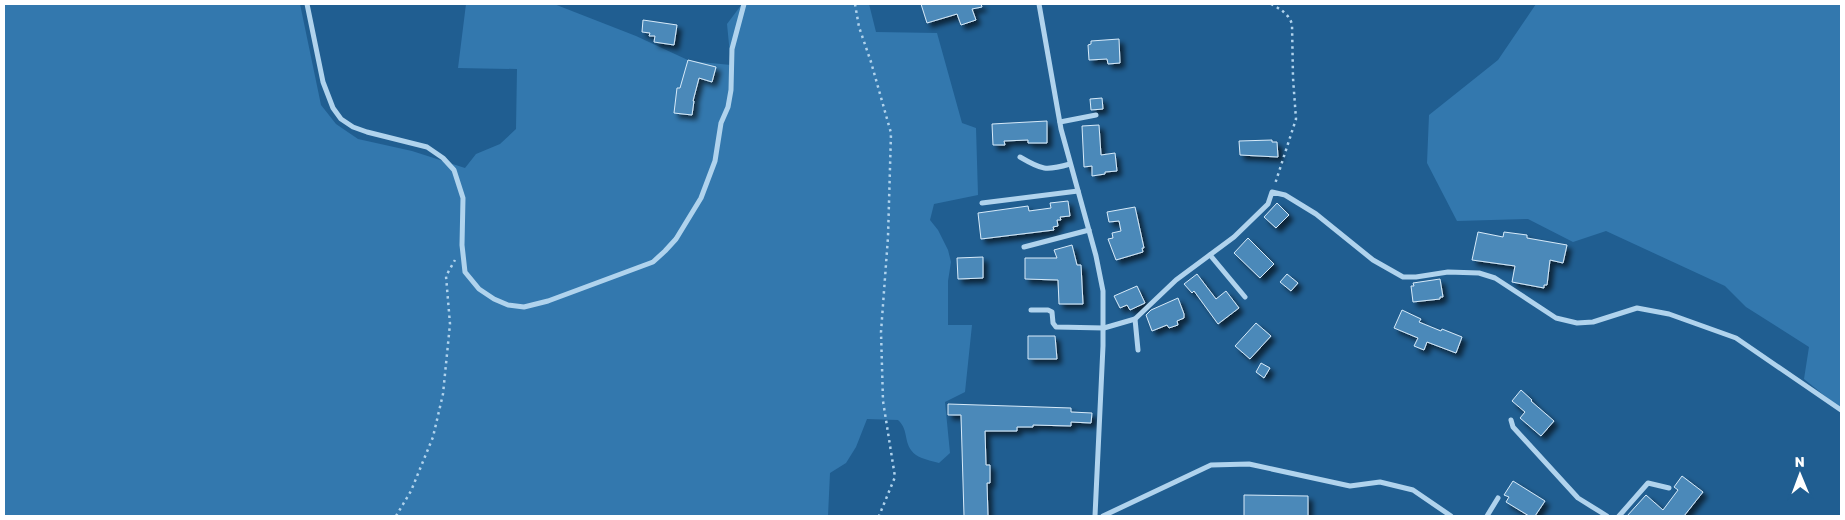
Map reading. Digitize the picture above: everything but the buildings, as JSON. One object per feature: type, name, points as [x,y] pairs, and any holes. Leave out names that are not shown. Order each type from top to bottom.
[{"type":"street","points":[[307,4],[323,82],[333,108],[341,119],[353,127],[427,147],[443,158],[454,170],[464,198],[462,245],[465,272],[478,288],[494,299],[508,305],[524,307],[548,301],[653,262],[676,239],[701,198],[715,161],[721,123],[728,107],[731,90],[732,49],[744,4]]},
{"type":"street","points":[[1039,4],[1060,122],[1103,290],[1104,328],[1095,516]]},
{"type":"street","points":[[1060,122],[1096,115]]},
{"type":"street","points":[[1020,157],[1038,168],[1053,169],[1070,164]]},
{"type":"street","points":[[982,203],[1078,191]]},
{"type":"street","points":[[1031,310],[1048,310],[1052,312],[1053,323],[1056,327],[1104,328],[1135,319],[1176,280],[1234,237],[1268,204],[1272,192],[1285,195],[1316,214],[1373,260],[1403,277],[1448,272],[1479,274],[1495,278],[1556,318],[1577,323],[1593,322],[1637,308],[1669,314],[1736,338],[1841,410]]},
{"type":"street","points":[[1024,247],[1089,230]]},
{"type":"street","points":[[1210,255],[1245,297]]},
{"type":"street","points":[[1135,319],[1138,350]]},
{"type":"street","points":[[1511,420],[1513,427],[1578,498],[1607,516]]},
{"type":"street","points":[[1103,516],[1212,465],[1249,464],[1350,486],[1380,482],[1413,490],[1451,516]]},
{"type":"street","points":[[1619,516],[1648,483],[1669,488]]},
{"type":"street","points":[[1487,516],[1498,498]]},
{"type":"path","points":[[855,4],[859,27],[871,62],[890,133],[888,237],[880,332],[883,401],[895,478],[879,516]]},
{"type":"path","points":[[1271,4],[1282,10],[1290,18],[1292,24],[1292,78],[1296,119],[1272,192]]},
{"type":"path","points":[[396,516],[411,491],[433,437],[443,394],[450,324],[446,276],[462,245]]},
{"type":"shaded area","points":[[4,4],[300,4],[321,105],[336,124],[358,139],[412,151],[465,168],[476,154],[500,144],[516,129],[517,69],[458,68],[466,4],[554,4],[636,36],[690,61],[731,65],[727,24],[742,4],[869,4],[876,32],[937,33],[962,123],[976,128],[978,195],[934,204],[930,220],[938,230],[948,250],[951,262],[948,281],[948,325],[972,325],[965,392],[945,402],[950,453],[939,463],[921,458],[912,451],[907,442],[902,424],[898,420],[867,419],[856,447],[846,463],[830,473],[828,516],[4,516]]},
{"type":"shaded area","points":[[1536,4],[1841,4],[1841,409],[1804,379],[1809,347],[1746,307],[1725,286],[1606,231],[1573,242],[1528,219],[1457,221],[1427,163],[1429,115],[1498,60]]}]
